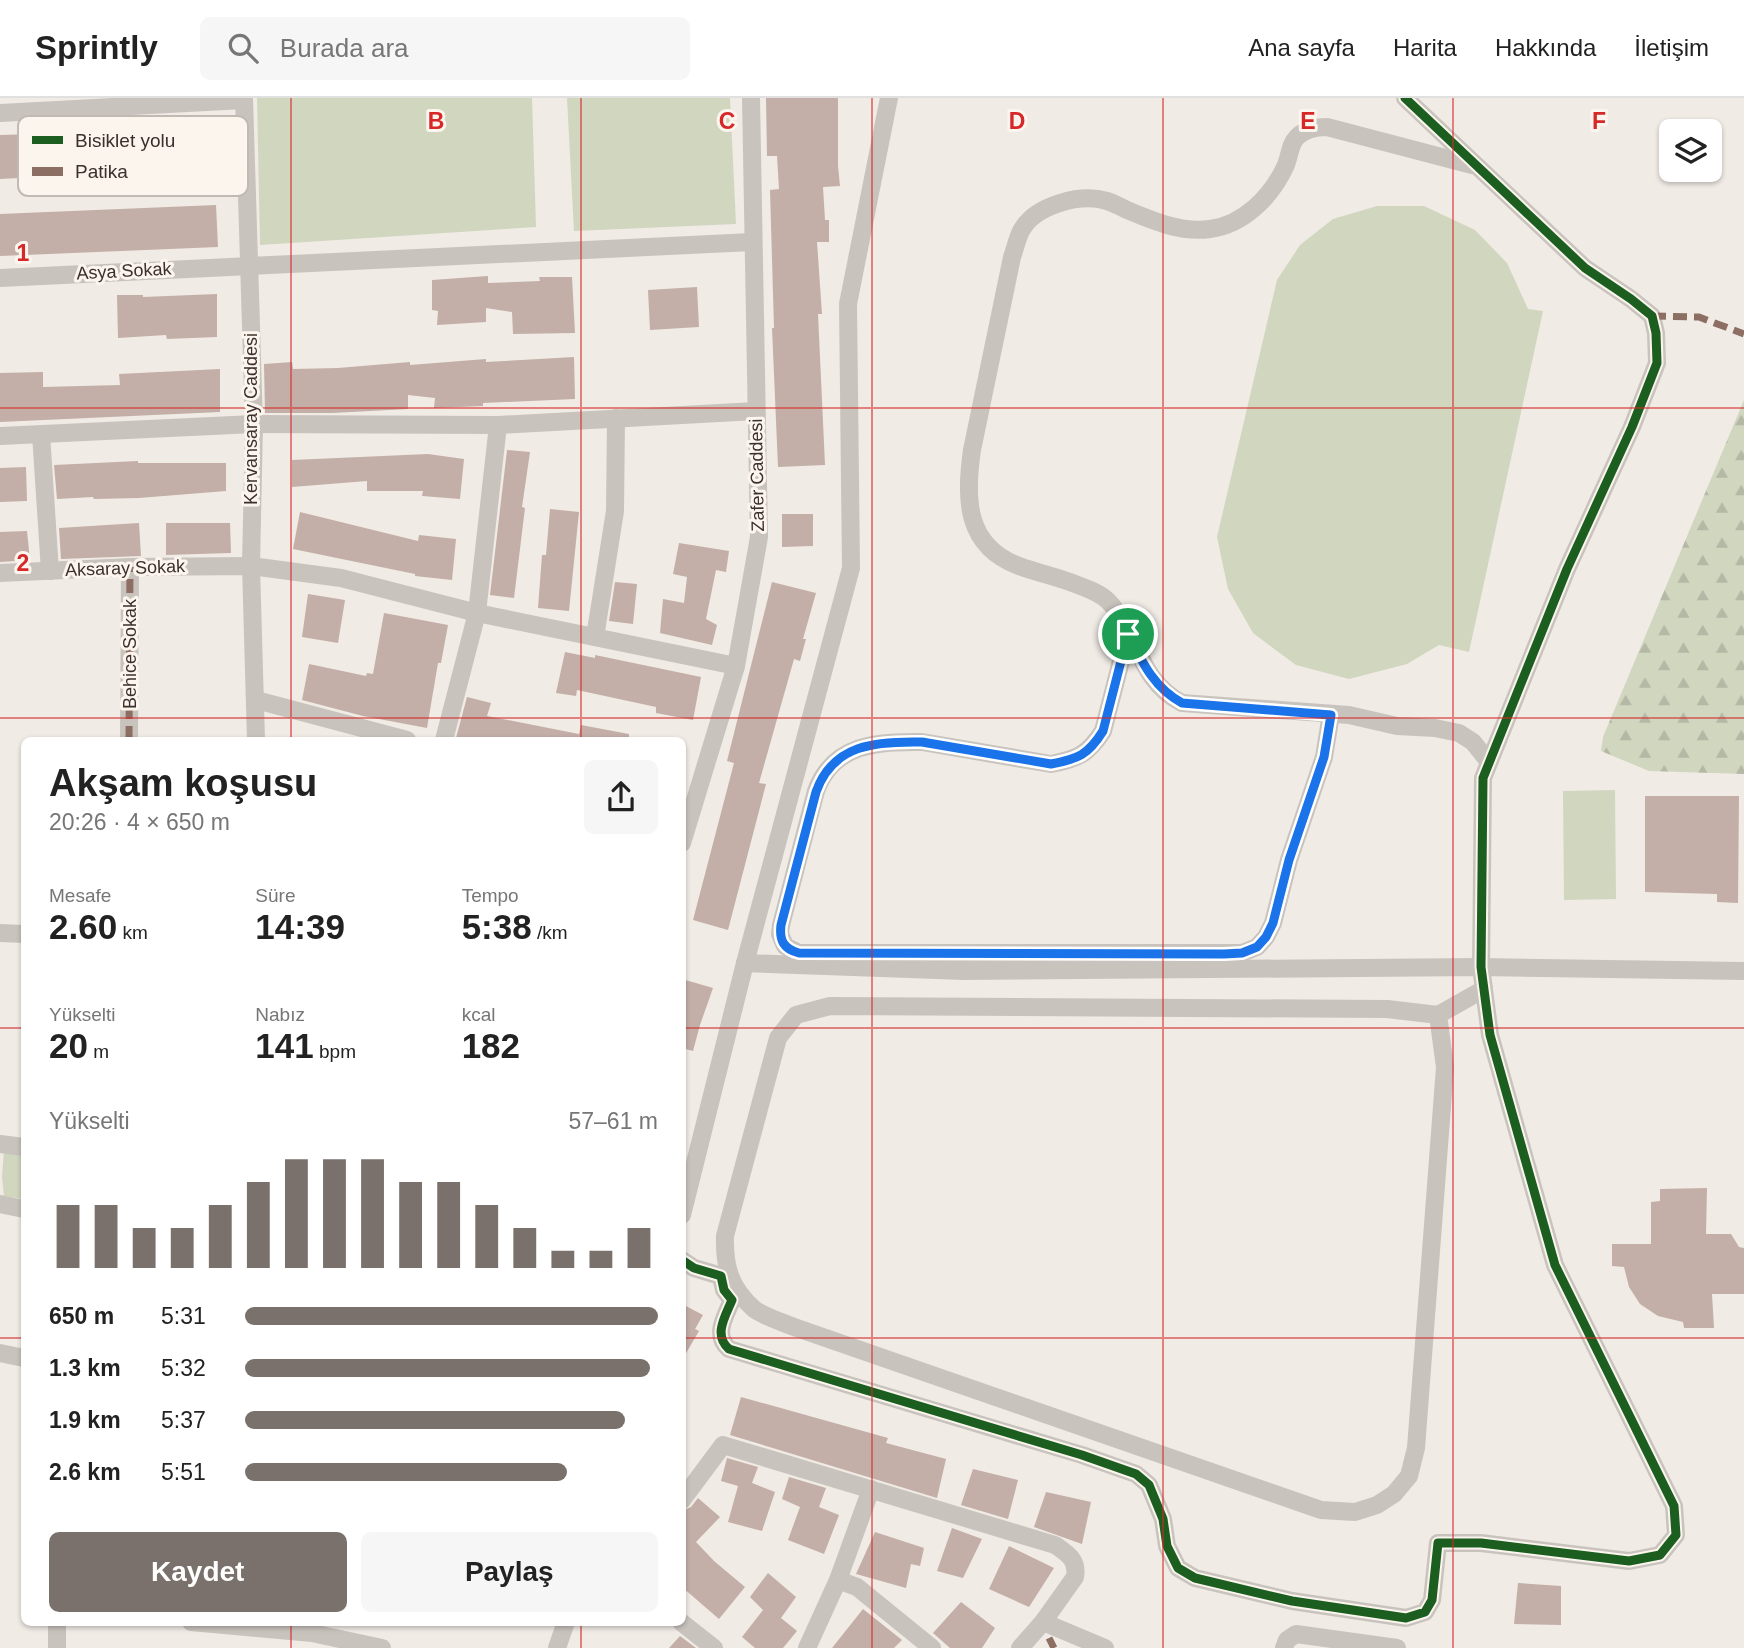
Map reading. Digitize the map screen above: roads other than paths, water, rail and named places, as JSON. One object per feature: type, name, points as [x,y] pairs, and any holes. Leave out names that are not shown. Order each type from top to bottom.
[{"type":"street","name":"Zafer Caddesi","points":[[686,816],[689,795],[736,666],[759,537],[751,98]]},
{"type":"street","points":[[686,1199],[745,963],[851,568],[848,304],[889,98]]},
{"type":"street","points":[[686,1263],[694,1268],[721,1276],[724,1290],[732,1300],[720,1334],[722,1343],[729,1349],[1082,1455],[1136,1474],[1149,1485],[1156,1500],[1167,1546],[1178,1568],[1195,1578],[1292,1601],[1406,1618],[1425,1612],[1432,1600],[1438,1544],[1481,1543],[1629,1562],[1660,1555],[1676,1535],[1674,1506],[1555,1265],[1490,1035],[1480,967],[1483,778],[1567,569],[1632,426],[1657,363],[1656,333],[1652,316],[1585,268],[1405,98]]},
{"type":"street","points":[[0,113],[244,99]]},
{"type":"street","points":[[1475,166],[1314,127],[1295,139],[1285,168],[1258,204],[1238,221],[1224,227],[1183,229],[1154,221],[1107,201],[1083,198],[1063,202],[1038,214],[1022,229],[1002,299],[968,475],[969,505],[976,532],[994,554],[1017,566],[1063,579],[1108,601],[1157,684],[1168,695],[1182,703],[1349,715],[1397,726],[1435,728],[1459,733],[1473,742],[1489,762]]},
{"type":"street","name":"Kervansaray Caddesi","points":[[246,196],[254,424],[251,566],[256,737]]},
{"type":"street","name":"Asya Sokak","points":[[0,278],[248,264],[752,242]]},
{"type":"street","points":[[0,436],[254,424],[498,425],[756,411]]},
{"type":"street","points":[[595,637],[615,511],[616,418]]},
{"type":"street","points":[[445,737],[477,613],[498,425]]},
{"type":"street","points":[[41,434],[50,571]]},
{"type":"street","name":"Aksaray Sokak","points":[[0,573],[130,567],[251,566],[341,578],[477,613],[736,666]]},
{"type":"street","name":"Behice Sokak","points":[[130,567],[130,737]]},
{"type":"street","points":[[1128,634],[1103,731],[1085,754],[1051,764],[922,742],[900,741],[855,749],[836,759],[822,774],[816,792],[781,925],[780,934],[785,946],[799,953],[1242,953],[1257,947],[1273,923],[1289,860],[1324,757],[1331,715]]},
{"type":"street","points":[[256,700],[396,737]]},
{"type":"street","points":[[0,933],[21,934]]},
{"type":"street","points":[[745,963],[964,971],[1480,967],[1744,971]]},
{"type":"street","points":[[1438,1015],[1446,1067],[1416,1448],[1409,1476],[1394,1494],[1377,1505],[1354,1512],[1321,1510],[794,1327],[755,1309],[733,1284],[724,1261],[725,1236],[778,1038],[796,1015],[830,1006],[1387,1009],[1438,1015],[1484,989]]},
{"type":"street","points":[[0,1144],[21,1147]]},
{"type":"street","points":[[0,1205],[21,1208]]},
{"type":"street","points":[[0,1353],[21,1357]]},
{"type":"street","points":[[686,1495],[723,1445],[1055,1545],[1073,1558],[1075,1577],[1043,1622],[1020,1648]]},
{"type":"street","points":[[807,1648],[838,1580],[871,1489]]},
{"type":"street","points":[[838,1580],[857,1587],[932,1648]]},
{"type":"street","points":[[1043,1622],[1105,1648]]},
{"type":"street","points":[[57,1626],[57,1648]]},
{"type":"street","points":[[231,1626],[312,1634],[382,1648]]},
{"type":"street","points":[[557,1648],[565,1626]]},
{"type":"street","points":[[686,1626],[714,1648]]},
{"type":"street","points":[[1284,1648],[1287,1640],[1296,1634],[1397,1648]]}]
